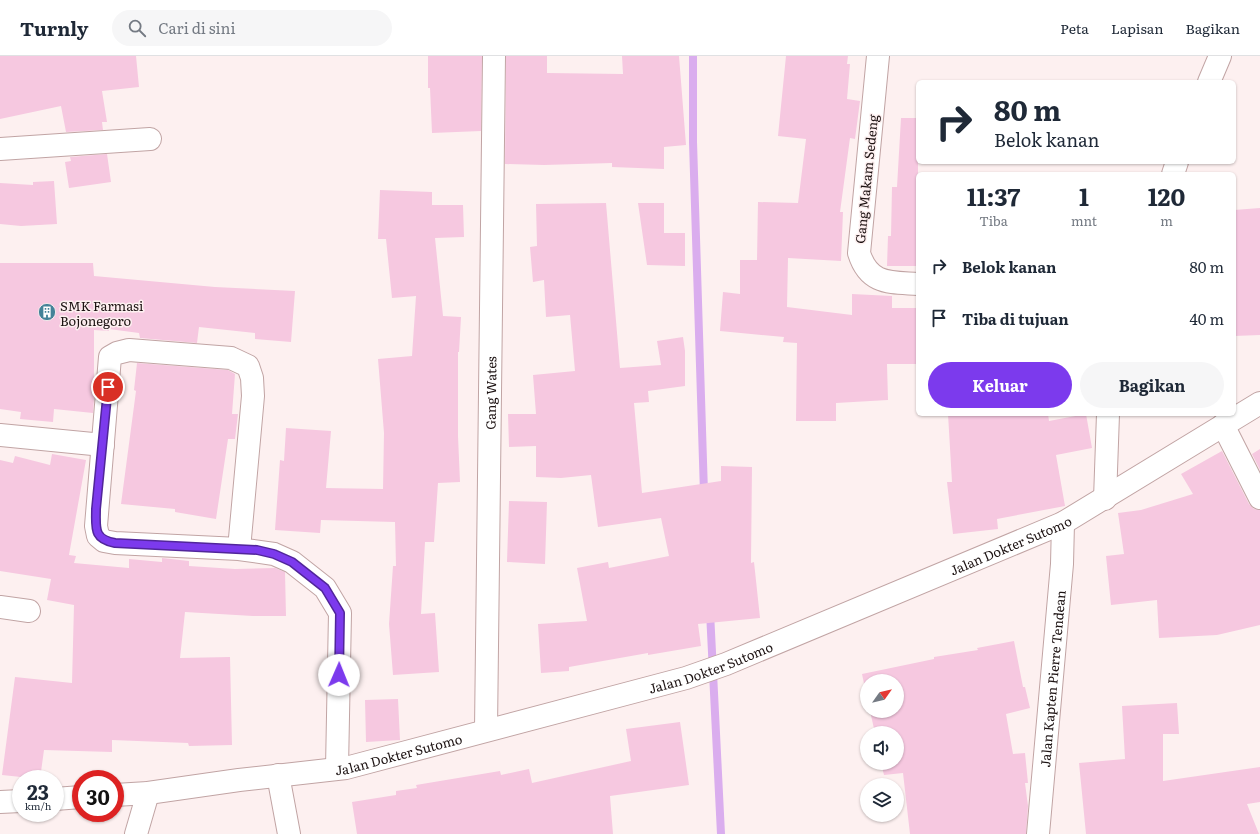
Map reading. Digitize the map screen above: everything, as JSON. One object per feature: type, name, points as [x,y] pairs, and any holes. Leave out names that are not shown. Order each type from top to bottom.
[{"type":"street","name":"Gang Wates","points":[[486,730],[494,56]]},
{"type":"street","name":"Gang Makam Sedeng","points":[[878,56],[859,253],[863,267],[876,278],[889,282],[916,284]]},
{"type":"street","points":[[1210,80],[1220,56]]},
{"type":"street","points":[[0,149],[150,139]]},
{"type":"street","points":[[239,549],[253,396],[252,378],[248,366],[231,358],[129,350],[113,355],[110,357],[96,526],[98,536],[104,541],[162,546],[239,549],[274,554],[292,562],[325,588],[340,613],[337,768]]},
{"type":"street","name":"Jalan Dokter Sutomo","points":[[124,794],[148,793],[278,775],[346,768],[686,678],[726,664],[1063,523],[1105,499],[1260,403]]},
{"type":"street","points":[[1105,499],[1108,416]]},
{"type":"street","points":[[1223,425],[1260,498]]},
{"type":"street","points":[[0,435],[103,445]]},
{"type":"street","name":"Jalan Kapten Pierre Tendean","points":[[1038,834],[1062,564],[1063,523]]},
{"type":"street","points":[[0,607],[29,611]]},
{"type":"street","points":[[278,775],[289,834]]},
{"type":"street","points":[[136,834],[148,793]]},
{"type":"street","points":[[0,802],[12,801]]},
{"type":"building","points":[[0,56],[136,56],[139,87],[102,91],[107,122],[102,122],[103,130],[66,132],[61,106],[0,119]]},
{"type":"building","points":[[428,56],[482,56],[481,131],[432,133],[430,88],[428,88]]},
{"type":"building","points":[[506,56],[547,56],[547,73],[623,74],[622,56],[679,56],[686,145],[664,147],[664,169],[612,167],[612,163],[544,165],[505,164]]},
{"type":"building","points":[[786,56],[848,56],[847,64],[850,64],[847,99],[860,101],[855,139],[850,138],[840,212],[843,212],[841,261],[788,258],[787,307],[852,315],[852,294],[892,296],[892,308],[916,308],[916,364],[887,364],[888,400],[836,403],[836,421],[796,421],[797,343],[783,342],[784,337],[720,331],[723,292],[740,294],[740,260],[757,260],[758,202],[798,203],[806,139],[778,136]]},
{"type":"building","points":[[901,118],[916,118],[916,164],[918,164],[918,172],[916,172],[916,266],[887,266],[888,236],[891,236],[892,187],[897,187]]},
{"type":"building","points":[[107,154],[111,182],[69,188],[65,162],[71,161],[70,157]]},
{"type":"building","points":[[54,181],[57,224],[21,226],[0,224],[0,183],[33,185],[33,182]]},
{"type":"building","points":[[380,190],[432,192],[432,205],[463,205],[464,237],[435,238],[443,316],[461,317],[458,352],[458,436],[460,482],[438,483],[434,542],[425,542],[421,614],[435,613],[439,672],[393,675],[389,624],[393,566],[396,566],[395,522],[321,520],[320,533],[275,530],[280,460],[284,461],[286,428],[331,431],[326,488],[383,489],[384,433],[378,359],[412,356],[416,296],[392,298],[386,239],[378,239]]},
{"type":"building","points":[[606,203],[620,368],[661,365],[657,341],[683,337],[685,351],[685,386],[648,391],[649,402],[634,403],[642,493],[721,481],[721,466],[752,467],[751,563],[754,562],[760,618],[698,624],[701,646],[648,655],[648,653],[569,667],[569,671],[541,673],[538,624],[587,621],[577,568],[608,562],[609,568],[669,556],[661,518],[598,527],[591,475],[561,478],[536,477],[536,446],[509,447],[508,414],[536,414],[533,375],[575,371],[570,315],[546,317],[544,280],[533,282],[530,247],[537,246],[536,204]]},
{"type":"building","points":[[638,203],[664,203],[664,233],[685,233],[685,266],[647,265]]},
{"type":"building","points":[[1260,208],[1260,335],[1236,336],[1236,210]]},
{"type":"building","points":[[0,263],[93,263],[94,276],[215,287],[295,291],[291,342],[255,339],[255,333],[199,327],[197,343],[140,338],[139,333],[109,329],[109,331],[94,330],[95,384],[93,413],[54,409],[53,422],[20,419],[21,412],[0,409]]},
{"type":"building","points":[[137,363],[228,370],[235,374],[232,414],[238,414],[235,439],[228,439],[216,519],[175,512],[175,509],[121,504],[136,391],[134,390]]},
{"type":"building","points":[[948,416],[1048,416],[1049,421],[1075,416],[1086,416],[1092,448],[1056,455],[1065,506],[997,519],[998,529],[953,534],[947,482],[952,482]]},
{"type":"building","points":[[1260,449],[1260,470],[1252,454]]},
{"type":"building","points":[[1222,451],[1249,504],[1254,509],[1260,510],[1260,625],[1217,635],[1159,638],[1157,600],[1111,605],[1106,556],[1124,554],[1118,513],[1141,510],[1193,494],[1181,474]]},
{"type":"building","points":[[52,454],[86,460],[69,555],[76,556],[74,563],[129,568],[129,559],[162,562],[162,558],[189,561],[189,566],[235,569],[275,568],[285,572],[286,616],[253,616],[185,612],[180,658],[230,657],[232,745],[189,746],[188,743],[112,740],[112,752],[44,750],[41,770],[12,770],[12,776],[2,775],[15,677],[72,683],[74,605],[47,600],[51,579],[0,571],[0,460],[13,463],[15,456],[50,465]]},
{"type":"building","points":[[509,501],[547,502],[545,564],[507,562]]},
{"type":"building","points":[[1014,641],[1023,687],[1025,687],[1030,708],[1006,714],[1013,754],[1025,753],[1028,783],[1025,783],[1028,806],[1026,834],[910,834],[903,773],[884,775],[883,770],[904,770],[904,726],[873,726],[872,718],[904,718],[904,674],[862,674],[934,659],[934,657],[978,650],[977,648]]},
{"type":"building","points":[[398,699],[400,740],[366,742],[365,700]]},
{"type":"building","points":[[1177,703],[1179,734],[1163,734],[1163,781],[1260,767],[1260,802],[1247,804],[1259,834],[1086,834],[1079,763],[1125,759],[1122,706]]},
{"type":"building","points":[[680,722],[689,785],[610,796],[613,834],[357,834],[352,802],[396,795],[396,791],[417,788],[416,785],[500,771],[501,775],[529,769],[532,783],[631,761],[626,729]]},
{"type":"waterway","points":[[693,56],[693,142],[704,493]]},
{"type":"waterway","points":[[710,612],[721,834]]},
{"type":"place","name":"SMK Farmasi Bojonegoro","points":[[47,312]]},
{"type":"route","points":[[108,387],[102,461],[96,509],[96,526],[98,536],[104,541],[115,543],[257,550],[274,554],[292,562],[308,573],[325,588],[340,613],[339,675]]}]
